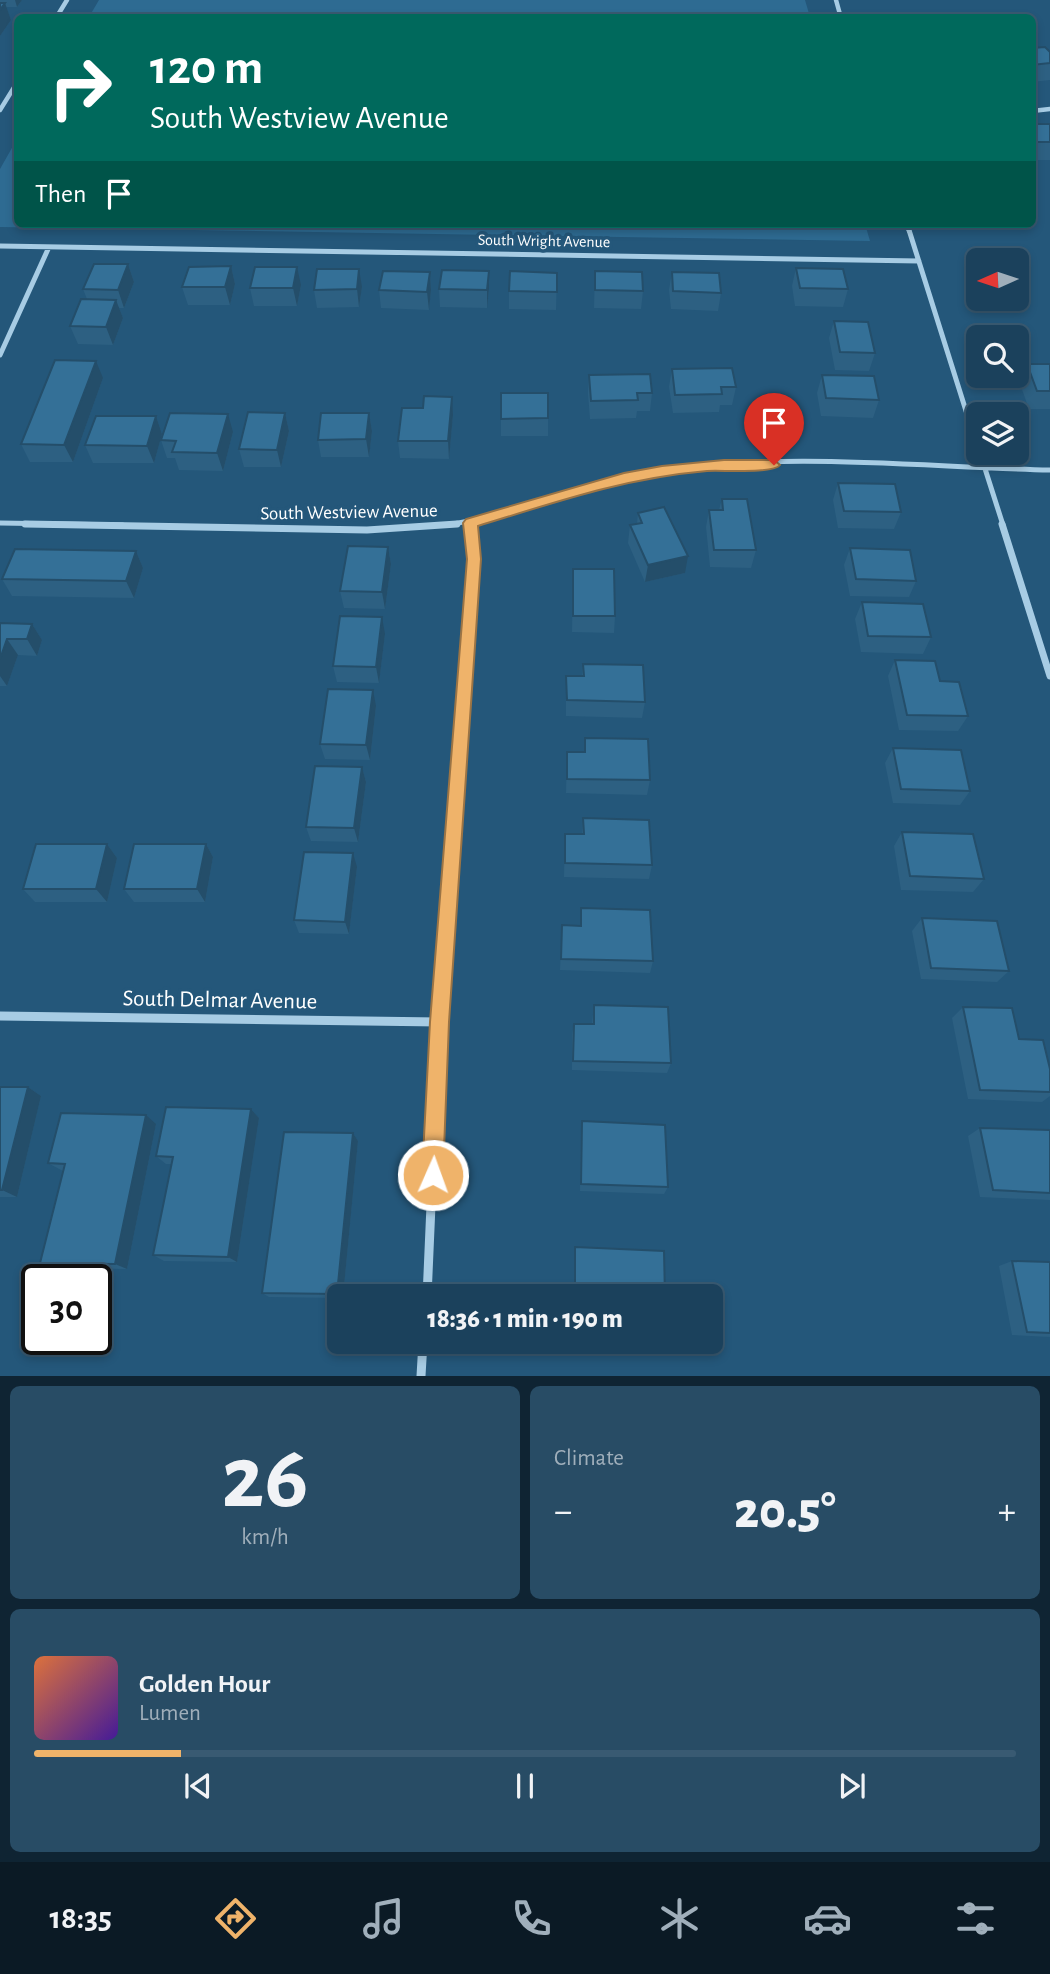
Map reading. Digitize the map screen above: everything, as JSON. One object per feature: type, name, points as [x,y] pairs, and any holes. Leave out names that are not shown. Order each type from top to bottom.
[{"type":"street","points":[[0,110],[14,88]]},
{"type":"street","points":[[908,228],[966,410]]},
{"type":"street","name":"South Wright Avenue","points":[[0,246],[919,261]]},
{"type":"street","points":[[0,355],[50,247]]},
{"type":"street","name":"South Westview Avenue","points":[[0,523],[424,528],[471,523],[610,481],[662,470],[737,465],[985,469]]},
{"type":"street","points":[[984,465],[1050,676]]},
{"type":"street","points":[[985,469],[1050,470]]},
{"type":"street","points":[[428,1284],[439,1022],[474,559],[471,523]]},
{"type":"street","name":"South Delmar Avenue","points":[[0,1016],[439,1022]]},
{"type":"street","points":[[421,1376],[423,1354]]},
{"type":"shaded area","points":[[99,0],[805,0],[809,14],[91,14]]},
{"type":"shaded area","points":[[14,144],[14,227],[0,227],[0,169]]},
{"type":"shaded area","points":[[62,228],[866,228],[870,241]]},
{"type":"building","points":[[1045,47],[1050,52],[1050,63],[1036,65],[1036,48]]},
{"type":"building","points":[[1036,124],[1050,124],[1050,142],[1036,142]]},
{"type":"building","points":[[94,264],[128,264],[118,290],[83,289]]},
{"type":"building","points":[[231,266],[225,287],[182,287],[189,267]]},
{"type":"building","points":[[255,267],[297,267],[293,288],[250,288]]},
{"type":"building","points":[[796,268],[843,269],[848,289],[800,288]]},
{"type":"building","points":[[317,269],[359,269],[357,289],[314,290]]},
{"type":"building","points":[[442,270],[489,271],[487,290],[439,289]]},
{"type":"building","points":[[383,271],[430,272],[427,292],[379,290]]},
{"type":"building","points":[[510,271],[557,273],[557,292],[509,291]]},
{"type":"building","points":[[595,271],[642,272],[643,291],[595,290]]},
{"type":"building","points":[[672,272],[719,273],[721,293],[673,291]]},
{"type":"building","points":[[81,299],[116,300],[106,327],[70,326]]},
{"type":"building","points":[[834,321],[868,322],[875,353],[840,352]]},
{"type":"building","points":[[55,360],[96,361],[64,445],[21,444]]},
{"type":"building","points":[[1029,364],[1050,364],[1050,391],[1037,391]]},
{"type":"building","points":[[732,368],[736,387],[721,387],[722,394],[675,395],[672,369]]},
{"type":"building","points":[[650,374],[652,393],[637,393],[638,400],[591,401],[589,375]]},
{"type":"building","points":[[822,375],[874,376],[879,400],[826,398]]},
{"type":"building","points":[[501,393],[548,393],[548,418],[501,419]]},
{"type":"building","points":[[424,396],[452,397],[448,441],[398,441],[402,408],[423,408]]},
{"type":"building","points":[[248,412],[285,413],[277,450],[239,449]]},
{"type":"building","points":[[170,413],[228,414],[217,453],[172,452],[176,441],[161,440]]},
{"type":"building","points":[[321,413],[369,413],[366,439],[318,440]]},
{"type":"building","points":[[96,416],[156,416],[147,446],[85,445]]},
{"type":"building","points":[[838,483],[895,484],[901,512],[844,511]]},
{"type":"building","points":[[722,499],[747,499],[756,550],[714,550],[709,510],[723,510]]},
{"type":"building","points":[[664,507],[688,556],[648,565],[630,525],[642,523],[638,513]]},
{"type":"building","points":[[348,546],[388,547],[382,592],[340,591]]},
{"type":"building","points":[[850,548],[910,550],[916,581],[856,579]]},
{"type":"building","points":[[15,549],[136,551],[126,581],[2,579]]},
{"type":"building","points":[[573,569],[614,569],[615,616],[573,616]]},
{"type":"building","points":[[862,602],[923,604],[931,637],[868,636]]},
{"type":"building","points":[[340,616],[382,617],[376,667],[333,666]]},
{"type":"building","points":[[0,623],[32,624],[27,639],[7,639],[0,659]]},
{"type":"building","points":[[895,660],[935,661],[940,681],[959,682],[968,716],[907,715]]},
{"type":"building","points":[[583,664],[643,665],[645,702],[567,700],[566,676],[584,676]]},
{"type":"building","points":[[328,689],[373,690],[366,745],[320,744]]},
{"type":"building","points":[[585,738],[648,739],[650,780],[567,779],[567,752],[585,752]]},
{"type":"building","points":[[893,748],[961,750],[970,791],[901,789]]},
{"type":"building","points":[[315,766],[362,767],[354,828],[306,827]]},
{"type":"building","points":[[583,818],[649,820],[652,865],[565,863],[565,834],[584,834]]},
{"type":"building","points":[[902,832],[973,834],[984,879],[910,876]]},
{"type":"building","points":[[36,844],[107,844],[96,889],[23,889]]},
{"type":"building","points":[[134,844],[206,844],[197,889],[124,889]]},
{"type":"building","points":[[304,852],[353,853],[345,922],[294,920]]},
{"type":"building","points":[[581,908],[650,910],[653,961],[561,959],[562,925],[581,926]]},
{"type":"building","points":[[922,918],[997,921],[1009,971],[931,968]]},
{"type":"building","points":[[594,1005],[668,1007],[671,1063],[573,1061],[574,1024],[594,1024]]},
{"type":"building","points":[[963,1007],[1012,1008],[1019,1039],[1043,1040],[1050,1069],[1050,1092],[980,1090]]},
{"type":"building","points":[[0,1087],[28,1087],[2,1190],[0,1190]]},
{"type":"building","points":[[166,1107],[251,1109],[228,1257],[153,1255],[173,1157],[156,1156]]},
{"type":"building","points":[[61,1113],[146,1115],[115,1264],[40,1263],[65,1164],[48,1163]]},
{"type":"building","points":[[582,1121],[665,1125],[668,1187],[581,1184]]},
{"type":"building","points":[[980,1128],[1050,1130],[1050,1193],[993,1190]]},
{"type":"building","points":[[284,1132],[353,1133],[338,1284],[327,1284],[327,1294],[262,1293]]},
{"type":"building","points":[[575,1247],[664,1251],[665,1284],[575,1284]]},
{"type":"building","points":[[1012,1261],[1050,1262],[1050,1333],[1027,1332]]},
{"type":"route","points":[[433,1175],[439,1022],[474,559],[471,523],[624,477],[662,470],[724,465],[774,465]]}]
